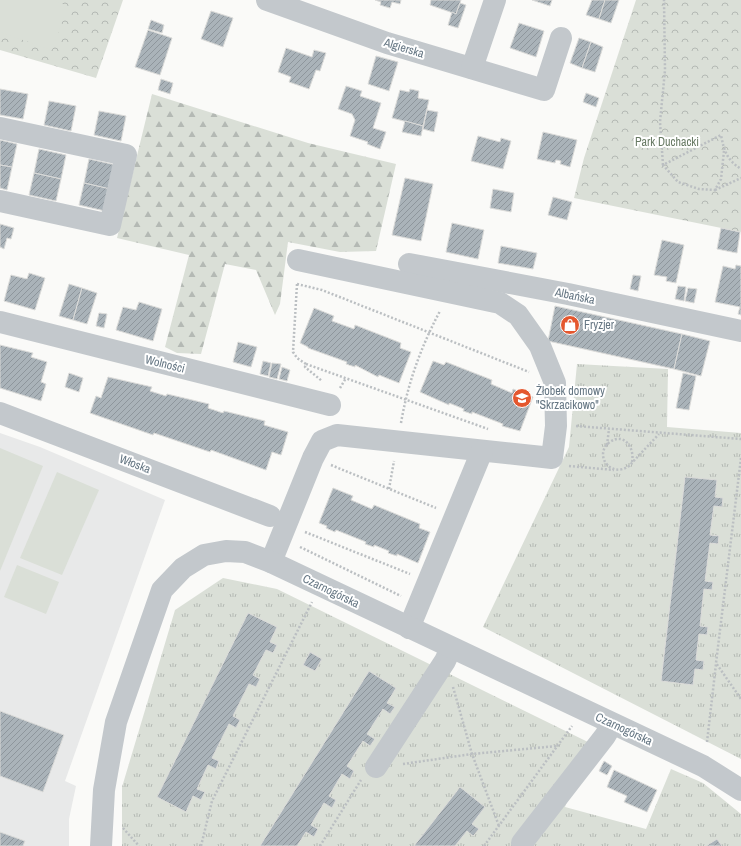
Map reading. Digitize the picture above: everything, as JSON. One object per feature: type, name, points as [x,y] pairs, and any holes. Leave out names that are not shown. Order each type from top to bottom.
[{"type":"street","name":"Algierska","points":[[267,0],[387,43],[544,90],[561,38]]},
{"type":"street","points":[[472,68],[495,0]]},
{"type":"street","points":[[0,128],[126,155],[110,225],[0,201]]},
{"type":"street","points":[[271,562],[279,526],[322,441],[337,435],[552,458],[556,426],[555,383],[540,346],[518,316],[500,303],[450,291],[298,260]]},
{"type":"street","name":"Albańska","points":[[409,264],[568,294],[741,331]]},
{"type":"street","name":"Wolności","points":[[0,322],[330,405]]},
{"type":"street","name":"Włoska","points":[[0,413],[279,526]]},
{"type":"street","points":[[409,628],[420,605],[482,451]]},
{"type":"street","name":"Czarnogórska","points":[[101,846],[104,790],[116,722],[162,590],[183,568],[204,554],[226,551],[245,552],[271,562],[409,628],[448,654],[612,724],[703,766],[741,790]]},
{"type":"street","points":[[376,767],[448,654]]},
{"type":"street","points":[[522,843],[605,736],[612,724]]},
{"type":"path","points":[[664,0],[664,70],[660,122],[663,165],[678,182],[699,190],[715,190],[741,178]]},
{"type":"path","points":[[663,165],[721,135],[724,151],[721,179],[715,190]]},
{"type":"path","points":[[724,151],[731,163],[741,169]]},
{"type":"path","points":[[298,260],[294,352],[297,358],[306,364],[492,431]]},
{"type":"path","points":[[297,284],[322,290],[555,383]]},
{"type":"path","points":[[389,488],[405,399],[418,355],[450,291]]},
{"type":"path","points":[[306,364],[305,367],[335,392],[330,405]]},
{"type":"path","points":[[342,386],[346,378]]},
{"type":"path","points":[[556,426],[572,426],[660,434],[741,438]]},
{"type":"path","points":[[609,429],[607,446],[603,454],[604,461],[608,467],[614,470]]},
{"type":"path","points":[[552,458],[563,465],[614,470],[624,469],[660,434]]},
{"type":"path","points":[[607,446],[615,440],[622,440],[628,443],[634,456],[632,462]]},
{"type":"path","points":[[313,458],[456,516]]},
{"type":"path","points":[[707,742],[741,458]]},
{"type":"path","points":[[279,526],[403,571]]},
{"type":"path","points":[[279,526],[420,605]]},
{"type":"path","points":[[201,846],[212,801],[314,598]]},
{"type":"path","points":[[448,654],[472,754],[500,827]]},
{"type":"path","points":[[716,663],[741,699]]},
{"type":"path","points":[[484,846],[500,827],[576,722]]},
{"type":"path","points":[[320,846],[361,780],[376,767],[472,754],[558,746]]},
{"type":"path","points":[[119,823],[139,846]]},
{"type":"shaded area","points":[[0,433],[40,447],[165,500],[65,781],[76,786],[69,819],[69,846],[0,846]]},
{"type":"green space","points":[[0,0],[123,0],[96,78],[0,50]]},
{"type":"green space","points":[[0,0],[52,0],[68,6],[52,50],[0,32]]},
{"type":"green space","name":"Park Duchacki","points":[[636,0],[741,0],[741,232],[574,198],[584,158]]},
{"type":"green space","points":[[152,94],[308,143],[396,164],[376,251],[340,252],[288,242],[280,304],[275,315],[256,270],[225,264],[201,354],[177,353],[165,347],[189,255],[117,238]]},
{"type":"green space","points":[[577,364],[668,369],[667,427],[741,433],[741,759],[483,627],[569,447]]},
{"type":"green space","points":[[0,448],[43,466],[0,571]]},
{"type":"green space","points":[[57,472],[99,490],[62,575],[20,558]]},
{"type":"green space","points":[[17,565],[59,582],[46,614],[4,597]]},
{"type":"green space","points":[[223,578],[277,589],[590,743],[565,807],[646,829],[671,769],[703,783],[741,814],[741,846],[122,846],[122,787],[175,610]]},
{"type":"building","points":[[375,0],[401,0],[400,4],[392,2],[390,8],[380,5],[381,2]]},
{"type":"building","points":[[431,0],[461,0],[456,14],[430,5]]},
{"type":"building","points":[[532,0],[552,0],[550,6]]},
{"type":"building","points":[[592,0],[605,0],[599,19],[586,15]]},
{"type":"building","points":[[605,0],[619,0],[611,23],[599,19]]},
{"type":"building","points":[[460,3],[466,5],[458,28],[448,25],[452,12],[456,14]]},
{"type":"building","points":[[211,11],[233,18],[223,47],[201,39]]},
{"type":"building","points":[[151,20],[164,25],[162,33],[148,29]]},
{"type":"building","points":[[519,23],[544,31],[536,57],[510,48]]},
{"type":"building","points":[[148,30],[172,38],[160,75],[135,67]]},
{"type":"building","points":[[579,38],[591,42],[582,68],[570,63]]},
{"type":"building","points":[[591,42],[603,47],[595,72],[582,68]]},
{"type":"building","points":[[286,48],[312,57],[314,50],[326,53],[320,71],[316,70],[309,89],[289,82],[291,77],[278,72]]},
{"type":"building","points":[[376,56],[398,62],[389,91],[368,84]]},
{"type":"building","points":[[161,79],[173,83],[170,94],[158,90]]},
{"type":"building","points":[[346,86],[362,91],[360,96],[381,103],[373,128],[386,132],[380,149],[367,144],[368,142],[350,136],[355,120],[352,114],[338,109]]},
{"type":"building","points":[[0,89],[28,94],[23,119],[0,115]]},
{"type":"building","points":[[410,89],[419,91],[418,98],[429,100],[423,126],[392,118],[400,90],[409,92]]},
{"type":"building","points":[[586,93],[599,98],[596,107],[583,102]]},
{"type":"building","points":[[49,101],[76,106],[71,131],[44,125]]},
{"type":"building","points":[[427,110],[438,112],[434,132],[423,129]]},
{"type":"building","points":[[99,111],[126,116],[121,141],[94,135]]},
{"type":"building","points":[[405,121],[423,126],[421,136],[402,132]]},
{"type":"building","points":[[543,132],[577,140],[570,167],[560,164],[561,161],[556,160],[555,163],[537,159]]},
{"type":"building","points":[[478,136],[500,142],[501,138],[511,141],[503,169],[471,161]]},
{"type":"building","points":[[0,140],[17,144],[12,167],[0,165]]},
{"type":"building","points":[[39,149],[66,155],[61,179],[34,173]]},
{"type":"building","points":[[89,159],[116,165],[110,189],[84,183]]},
{"type":"building","points":[[0,165],[12,167],[7,190],[0,188]]},
{"type":"building","points":[[34,173],[61,179],[56,201],[29,195]]},
{"type":"building","points":[[405,178],[433,184],[421,241],[392,235]]},
{"type":"building","points":[[84,183],[110,189],[105,211],[79,205]]},
{"type":"building","points":[[493,189],[514,193],[511,212],[490,208]]},
{"type":"building","points":[[553,197],[572,202],[567,220],[548,215]]},
{"type":"building","points":[[452,223],[484,230],[478,259],[446,252]]},
{"type":"building","points":[[0,224],[14,228],[11,239],[7,238],[4,249],[0,247]]},
{"type":"building","points":[[721,228],[740,232],[737,253],[717,249]]},
{"type":"building","points":[[662,240],[684,245],[676,283],[666,281],[667,277],[654,275]]},
{"type":"building","points":[[501,246],[537,253],[533,269],[498,263]]},
{"type":"building","points":[[736,265],[741,266],[741,315],[738,314],[740,307],[715,302],[723,266],[735,269]]},
{"type":"building","points":[[29,273],[45,278],[35,310],[4,301],[11,275],[27,279]]},
{"type":"building","points":[[633,275],[641,276],[638,291],[630,289]]},
{"type":"building","points":[[69,284],[82,288],[73,320],[59,316]]},
{"type":"building","points":[[678,286],[686,287],[684,301],[675,299]]},
{"type":"building","points":[[82,288],[97,293],[87,324],[73,320]]},
{"type":"building","points":[[688,288],[697,289],[694,303],[685,301]]},
{"type":"building","points":[[139,302],[162,309],[153,341],[116,330],[123,307],[136,310]]},
{"type":"building","points":[[555,306],[682,334],[674,369],[548,341]]},
{"type":"building","points":[[314,308],[334,316],[332,321],[354,329],[355,325],[401,343],[400,348],[411,352],[399,383],[379,375],[378,377],[355,365],[355,367],[346,364],[347,362],[308,348],[300,343]]},
{"type":"building","points":[[99,313],[107,314],[104,328],[96,326]]},
{"type":"building","points":[[682,334],[710,341],[701,376],[674,369]]},
{"type":"building","points":[[238,342],[257,347],[251,367],[233,362]]},
{"type":"building","points":[[0,345],[33,353],[31,357],[47,362],[41,382],[46,384],[41,401],[0,388]]},
{"type":"building","points":[[263,361],[271,363],[268,376],[260,374]]},
{"type":"building","points":[[433,361],[444,365],[446,362],[492,380],[491,384],[512,393],[513,389],[533,397],[520,431],[502,426],[503,424],[472,412],[472,414],[463,411],[464,409],[449,403],[449,405],[420,392]]},
{"type":"building","points":[[272,363],[281,364],[277,379],[269,377]]},
{"type":"building","points":[[282,367],[290,370],[287,381],[279,379]]},
{"type":"building","points":[[69,373],[83,378],[79,392],[65,387]]},
{"type":"building","points":[[683,373],[696,376],[689,410],[676,408]]},
{"type":"building","points":[[108,377],[152,387],[150,391],[166,396],[167,394],[209,404],[208,408],[223,413],[224,411],[265,421],[264,425],[288,432],[281,455],[272,452],[266,470],[211,450],[210,452],[154,433],[153,435],[90,413],[96,396],[101,398]]},
{"type":"building","points":[[685,477],[717,480],[715,497],[723,498],[722,507],[714,506],[710,535],[719,536],[718,544],[710,543],[705,581],[713,582],[712,590],[704,589],[700,626],[708,627],[707,635],[699,634],[696,660],[704,661],[703,670],[695,669],[693,685],[661,681]]},
{"type":"building","points":[[333,488],[353,496],[351,500],[372,509],[374,505],[420,524],[419,528],[430,532],[418,563],[397,554],[397,556],[388,553],[389,551],[374,545],[374,547],[365,544],[366,542],[336,530],[335,532],[326,528],[327,526],[319,523]]},
{"type":"building","points":[[248,613],[277,627],[270,642],[277,645],[273,653],[266,650],[253,675],[260,679],[256,687],[249,684],[233,716],[240,720],[236,728],[229,724],[212,758],[219,761],[216,769],[208,765],[197,789],[205,792],[201,800],[193,796],[186,812],[157,797]]},
{"type":"building","points":[[310,652],[322,659],[315,671],[303,665]]},
{"type":"building","points":[[369,671],[396,688],[387,703],[395,707],[390,714],[383,709],[367,734],[375,739],[370,746],[363,741],[347,766],[354,771],[350,779],[342,774],[329,796],[336,800],[332,808],[324,803],[311,825],[318,829],[314,837],[306,832],[297,846],[260,846]]},
{"type":"building","points":[[0,711],[64,735],[43,792],[0,776]]},
{"type":"building","points":[[604,761],[612,766],[607,775],[599,771]]},
{"type":"building","points":[[614,770],[657,790],[647,812],[624,802],[627,796],[607,787]]},
{"type":"building","points":[[460,787],[485,807],[472,824],[479,829],[473,836],[467,831],[455,846],[414,846]]},
{"type":"building","points":[[0,832],[25,841],[23,846],[0,846]]},
{"type":"building","points":[[717,839],[722,846],[706,846]]},
{"type":"place","name":"Fryzjer","points":[[570,325]]},
{"type":"place","name":"Żłobek domowy \"Skrzacikowo\"","points":[[522,398]]}]
